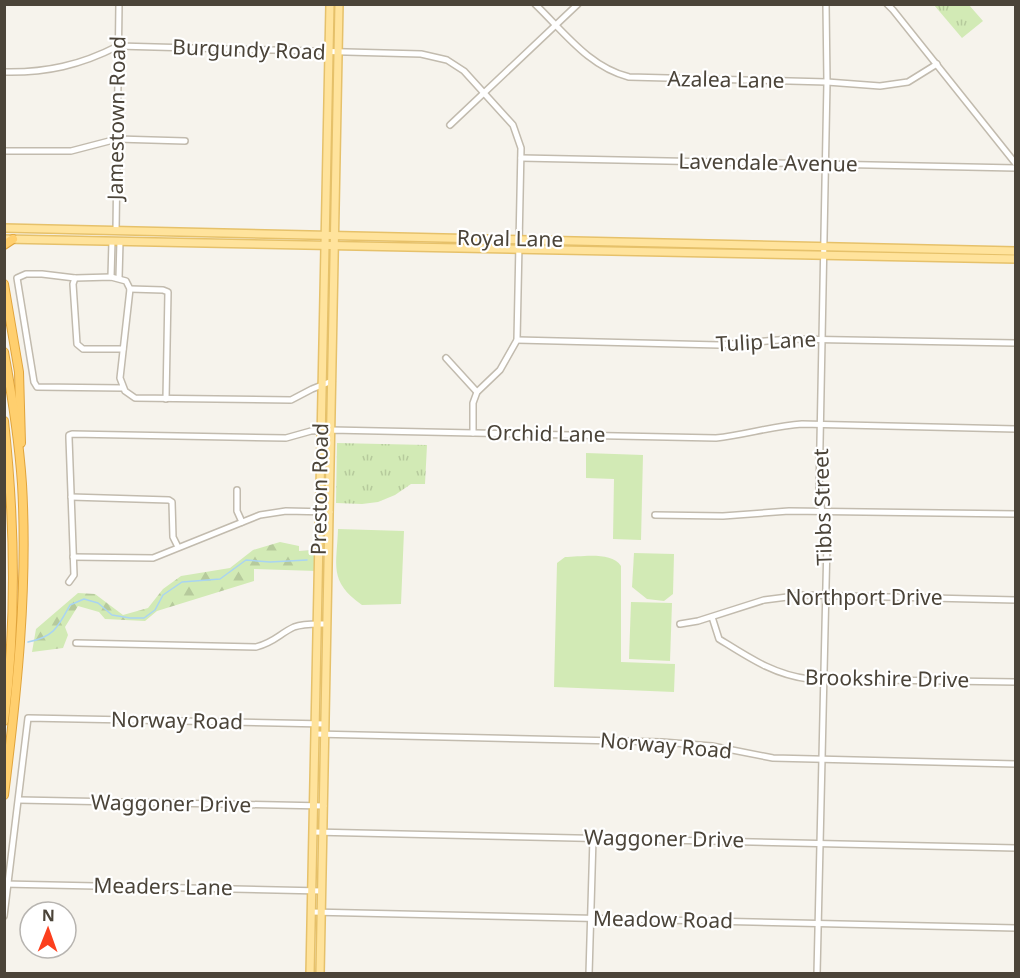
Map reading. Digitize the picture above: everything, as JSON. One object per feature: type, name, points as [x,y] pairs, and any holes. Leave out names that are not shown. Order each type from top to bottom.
[{"type":"highway","points":[[4,245],[9,239]]},
{"type":"highway","points":[[4,284],[20,380],[23,573],[21,642],[4,795]]},
{"type":"highway","points":[[4,352],[21,476]]},
{"type":"highway","points":[[4,422],[12,508],[14,576],[11,646],[4,721]]},
{"type":"main road","name":"Preston Road","points":[[310,974],[330,4]]},
{"type":"main road","name":"Preston Road","points":[[320,974],[339,4]]},
{"type":"main road","points":[[327,101],[337,101]]},
{"type":"main road","points":[[327,142],[336,141]]},
{"type":"main road","name":"Royal Lane","points":[[4,228],[1016,250]]},
{"type":"main road","points":[[116,231],[116,241]]},
{"type":"main road","points":[[164,232],[164,242]]},
{"type":"main road","points":[[230,233],[230,244]]},
{"type":"main road","points":[[254,244],[255,234]]},
{"type":"main road","name":"Royal Lane","points":[[9,239],[1016,259]]},
{"type":"main road","points":[[664,253],[665,243]]},
{"type":"main road","points":[[938,249],[938,259]]},
{"type":"main road","points":[[324,334],[333,330]]},
{"type":"main road","points":[[324,334],[333,339]]},
{"type":"street","name":"Jamestown Road","points":[[116,231],[119,4]]},
{"type":"street","name":"Azalea Lane","points":[[535,4],[591,59],[614,72],[629,77],[827,82],[880,86],[901,85],[915,80],[937,64]]},
{"type":"street","points":[[450,125],[578,4]]},
{"type":"street","name":"Tibbs Street","points":[[817,974],[827,542],[819,494],[826,165],[826,4]]},
{"type":"street","points":[[887,4],[1016,166]]},
{"type":"street","name":"Burgundy Road","points":[[4,72],[57,69],[94,58],[118,46],[421,54],[440,57],[455,63],[513,125],[519,139],[521,158],[517,340]]},
{"type":"street","points":[[4,151],[71,151],[117,140],[185,141]]},
{"type":"street","name":"Lavendale Avenue","points":[[521,158],[826,165],[1016,166]]},
{"type":"street","points":[[111,277],[116,241]]},
{"type":"street","points":[[116,241],[118,278]]},
{"type":"street","points":[[123,388],[40,388],[34,382],[17,278],[26,274],[34,274],[75,278],[111,277],[126,281],[130,289],[120,378],[123,388],[135,398],[291,400],[332,381]]},
{"type":"street","points":[[75,278],[73,284],[78,346],[83,349],[123,349]]},
{"type":"street","points":[[130,289],[168,292],[166,399]]},
{"type":"street","name":"Tulip Lane","points":[[517,340],[719,345],[777,339],[1016,343]]},
{"type":"street","points":[[473,433],[473,408],[477,392],[500,370],[517,340]]},
{"type":"street","points":[[446,358],[477,392]]},
{"type":"street","name":"Orchid Lane","points":[[71,497],[69,435],[75,434],[286,438],[311,431],[331,430],[716,438],[783,425],[1016,429]]},
{"type":"street","points":[[237,490],[237,511],[242,522]]},
{"type":"street","points":[[69,582],[74,575],[71,497],[169,500],[172,502],[173,537],[178,547]]},
{"type":"street","points":[[74,557],[153,558],[225,531],[242,522],[280,511],[330,509]]},
{"type":"street","points":[[655,515],[702,516],[768,512],[1016,514]]},
{"type":"street","name":"Northport Drive","points":[[680,624],[782,596],[1016,600]]},
{"type":"street","name":"Brookshire Drive","points":[[712,616],[719,639],[757,663],[787,675],[823,679],[1016,682]]},
{"type":"street","points":[[76,643],[256,647],[270,643],[294,628],[310,623],[327,624]]},
{"type":"street","name":"Norway Road","points":[[19,801],[28,718],[325,724]]},
{"type":"street","name":"Norway Road","points":[[315,734],[662,742],[712,746],[773,758],[1016,764]]},
{"type":"street","points":[[4,916],[19,801]]},
{"type":"street","name":"Waggoner Drive","points":[[19,801],[324,806]]},
{"type":"street","name":"Waggoner Drive","points":[[313,832],[1016,848]]},
{"type":"street","points":[[589,974],[593,838]]},
{"type":"street","name":"Meaders Lane","points":[[7,884],[322,891]]},
{"type":"street","name":"Meadow Road","points":[[311,912],[1016,928]]},
{"type":"green space","points":[[934,5],[969,5],[983,21],[962,38]]},
{"type":"green space","points":[[337,443],[427,445],[425,484],[411,484],[395,495],[378,502],[336,503]]},
{"type":"green space","points":[[586,453],[643,455],[641,540],[613,539],[614,479],[586,478]]},
{"type":"green space","points":[[338,529],[404,531],[401,604],[362,605],[344,588],[339,580],[336,563]]},
{"type":"green space","points":[[280,542],[299,546],[299,551],[316,550],[316,571],[254,569],[254,581],[157,611],[145,621],[105,619],[99,612],[78,606],[65,627],[68,635],[63,648],[32,652],[36,629],[78,593],[95,594],[123,615],[148,608],[163,589],[181,576],[230,568],[253,550]]},
{"type":"green space","points":[[634,553],[674,554],[673,594],[664,601],[647,599],[632,587]]},
{"type":"green space","points":[[565,557],[610,558],[621,566],[621,662],[675,664],[674,692],[554,687],[557,563]]},
{"type":"green space","points":[[631,602],[672,603],[670,661],[629,659]]},
{"type":"waterway","points":[[28,642],[50,634],[70,605],[84,599],[98,603],[112,615],[144,618],[155,610],[163,595],[182,582],[220,579],[246,560],[270,562],[307,560]]}]
